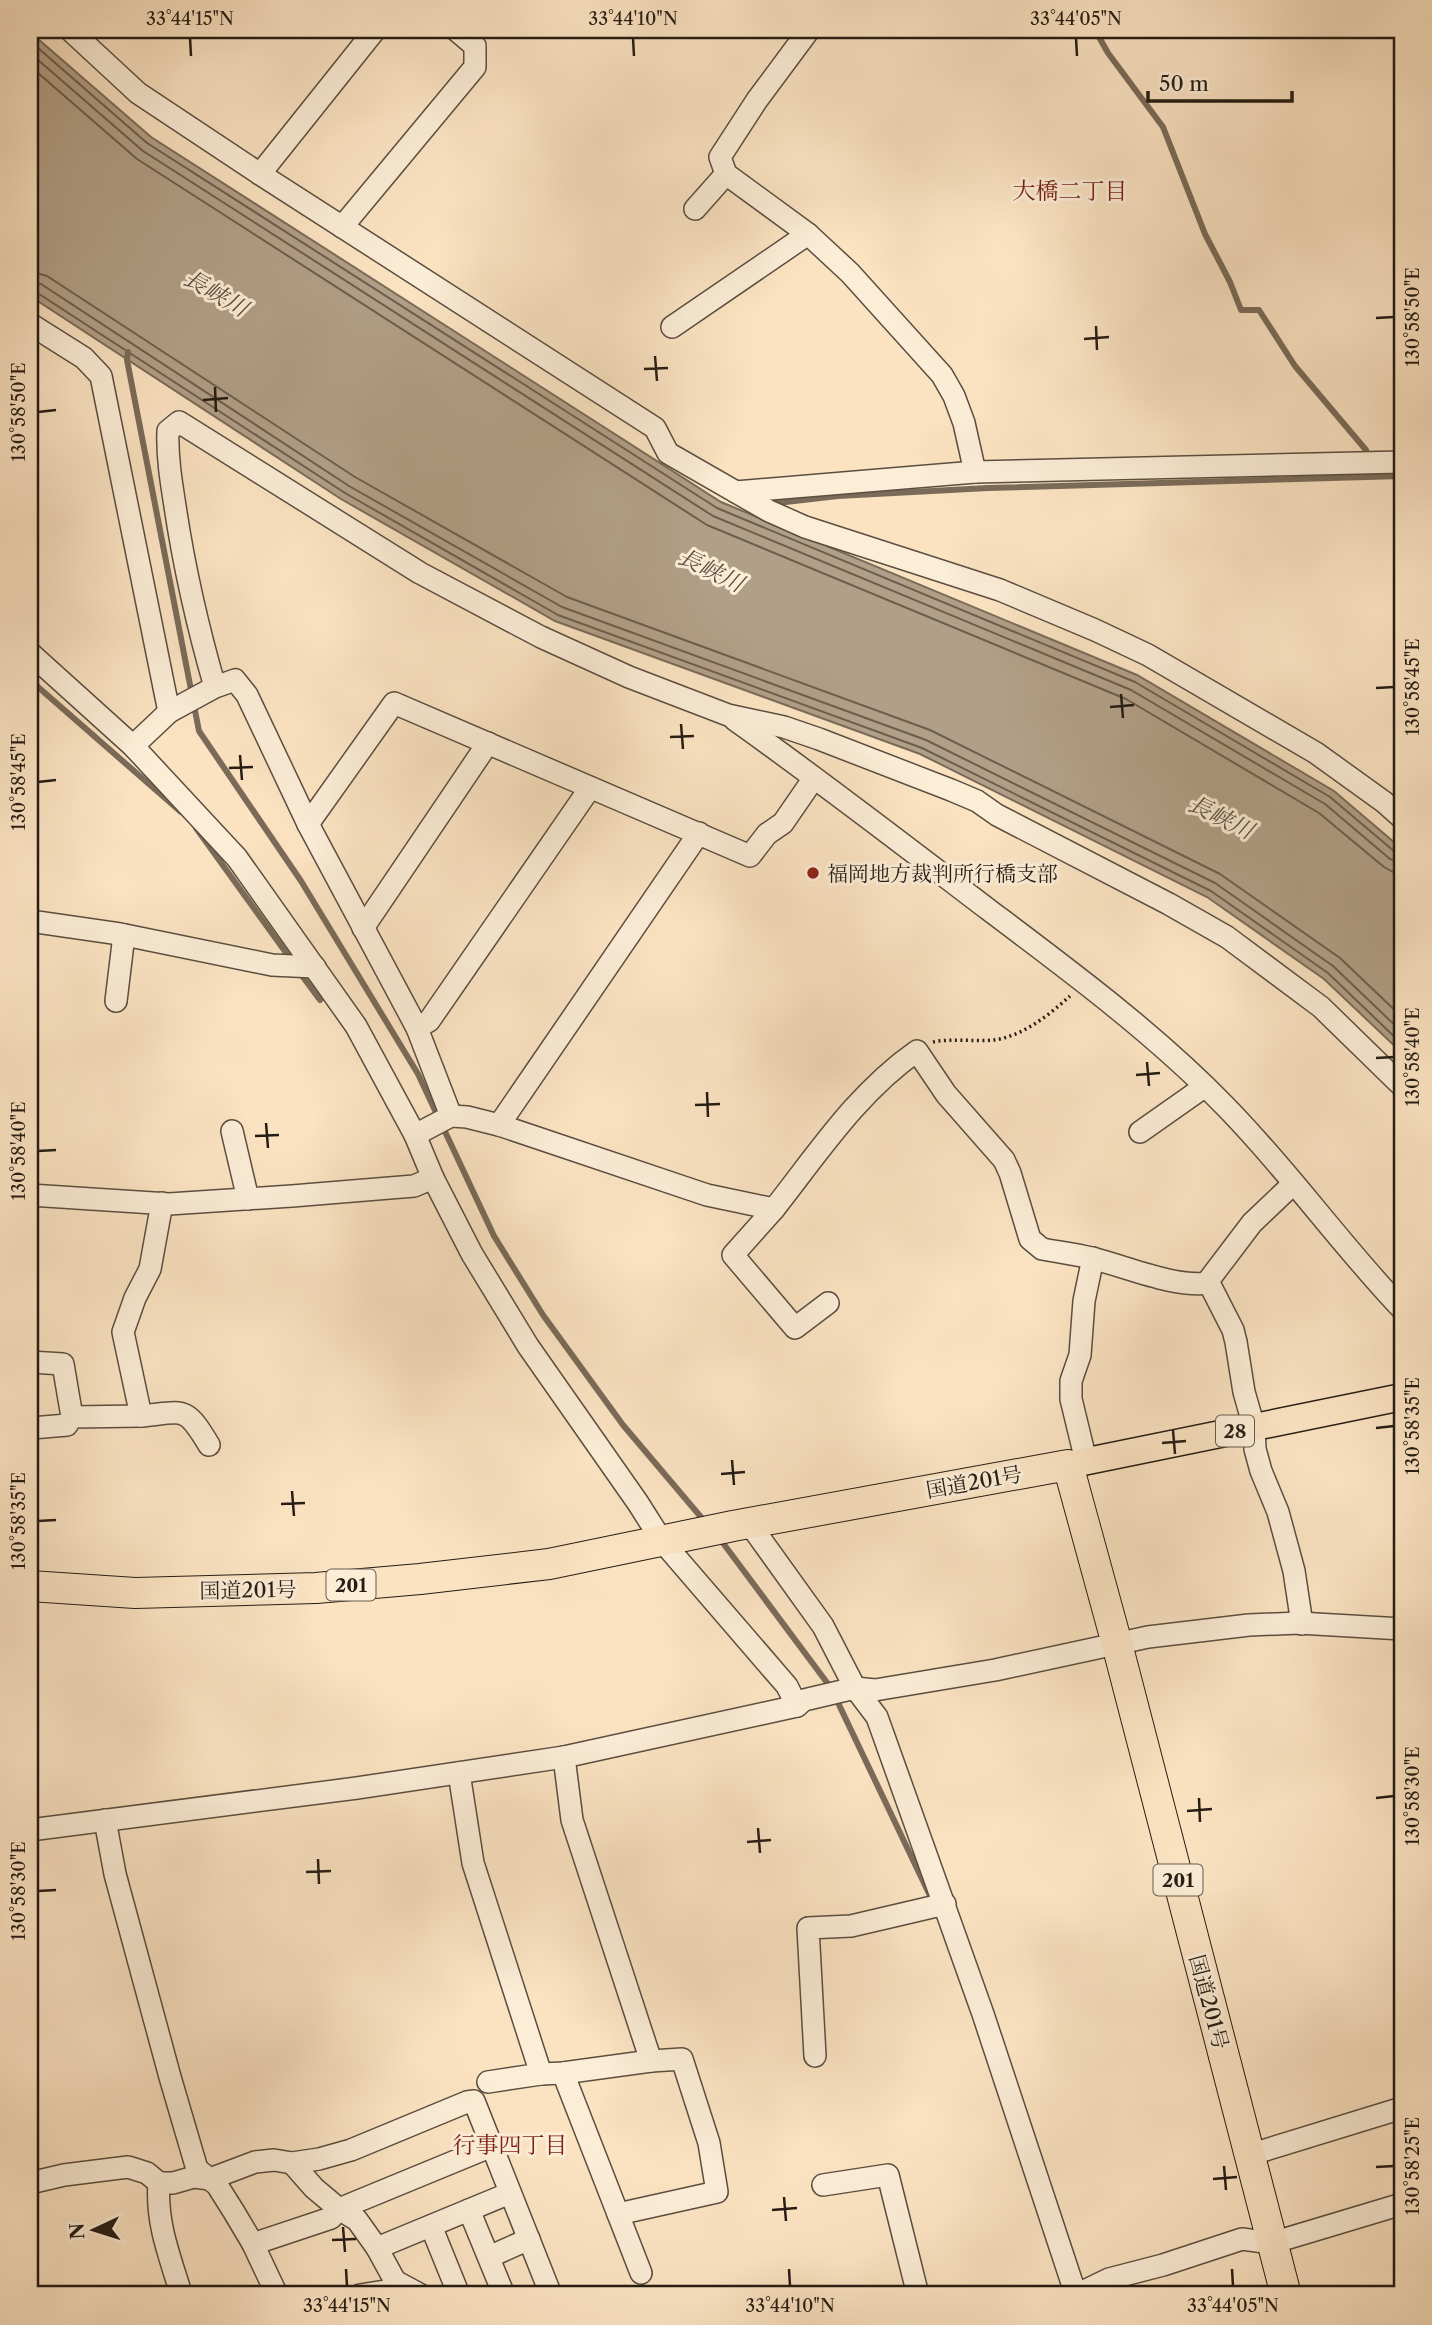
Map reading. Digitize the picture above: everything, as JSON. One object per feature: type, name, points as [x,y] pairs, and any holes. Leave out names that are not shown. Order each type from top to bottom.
[{"type":"highway","name":"国道201号","points":[[30,1586],[135,1593],[316,1588],[549,1564],[741,1525],[1077,1463],[1116,1644],[1286,2295]]},
{"type":"main road","name":"28","points":[[1077,1463],[1402,1397]]},
{"type":"street","points":[[70,30],[138,93],[655,428],[668,453],[805,527],[1000,590],[1095,629],[1138,650],[1316,753],[1402,818]]},
{"type":"street","points":[[260,174],[375,30]]},
{"type":"street","points":[[342,227],[475,67],[475,46],[456,30]]},
{"type":"street","points":[[809,30],[757,100],[720,157],[726,174],[808,234],[850,272],[942,375],[954,396],[964,423],[975,472]]},
{"type":"street","points":[[695,209],[726,174]]},
{"type":"street","points":[[672,327],[808,234]]},
{"type":"street","points":[[30,324],[83,358],[101,376],[175,709]]},
{"type":"street","points":[[215,687],[179,533],[167,450],[168,430],[180,422],[420,573],[554,642],[629,677],[729,715],[784,727],[819,739],[977,801],[997,815],[1169,904],[1227,937],[1321,1007],[1402,1086]]},
{"type":"street","points":[[736,492],[975,472],[1402,462]]},
{"type":"street","points":[[30,653],[133,746],[237,858],[356,1026],[420,1132],[433,1178],[472,1254],[528,1346],[665,1540],[800,1703]]},
{"type":"street","points":[[133,746],[175,709],[215,687],[235,680],[247,695],[308,824],[417,1028],[451,1116]]},
{"type":"street","points":[[308,824],[394,703],[750,856],[767,834],[783,823],[814,778]]},
{"type":"street","points":[[729,715],[1084,983],[1205,1087],[1233,1114],[1364,1269],[1402,1309]]},
{"type":"street","points":[[794,762],[808,742],[819,739]]},
{"type":"street","points":[[363,928],[488,743]]},
{"type":"street","points":[[417,1028],[429,1021],[590,788]]},
{"type":"street","points":[[499,1125],[699,833]]},
{"type":"street","points":[[30,921],[124,935],[272,965],[315,967]]},
{"type":"street","points":[[116,1001],[124,935]]},
{"type":"street","points":[[828,1303],[795,1328],[733,1255],[774,1209],[855,1105],[875,1084],[917,1051],[946,1094],[1004,1160],[1030,1239],[1042,1249],[1093,1258],[1187,1283],[1209,1283]]},
{"type":"street","points":[[1140,1132],[1205,1087]]},
{"type":"street","points":[[420,1132],[451,1116],[467,1117],[499,1125],[707,1195],[774,1209]]},
{"type":"street","points":[[232,1131],[248,1199]]},
{"type":"street","points":[[30,1195],[162,1203],[248,1199],[414,1185],[433,1178]]},
{"type":"street","points":[[1293,1184],[1252,1223],[1210,1276],[1209,1283],[1233,1330],[1244,1392],[1254,1427],[1255,1449],[1278,1512],[1294,1570],[1302,1624]]},
{"type":"street","points":[[141,1416],[123,1332],[135,1298],[150,1269],[162,1203]]},
{"type":"street","points":[[1077,1463],[1071,1381],[1080,1355],[1084,1301],[1093,1258]]},
{"type":"street","points":[[30,1362],[63,1364],[72,1417],[67,1425],[32,1428]]},
{"type":"street","points":[[72,1417],[141,1416],[180,1412],[193,1419],[209,1445]]},
{"type":"street","points":[[741,1525],[823,1626],[850,1689],[877,1717],[945,1904],[1076,2295],[1109,2279],[1163,2265],[1242,2239],[1272,2243],[1402,2204]]},
{"type":"street","points":[[30,1830],[564,1757],[850,1689],[875,1690],[981,1672],[1148,1637],[1249,1625],[1302,1624],[1402,1629]]},
{"type":"street","points":[[564,1757],[572,1820],[651,2061]]},
{"type":"street","points":[[460,1773],[473,1863],[541,2074]]},
{"type":"street","points":[[104,1820],[115,1874],[197,2169],[217,2185],[253,2244],[277,2295]]},
{"type":"street","points":[[815,2056],[808,1928],[851,1926],[945,1904]]},
{"type":"street","points":[[488,2082],[682,2059],[709,2143],[717,2192],[618,2214]]},
{"type":"street","points":[[563,2073],[641,2273]]},
{"type":"street","points":[[30,2177],[128,2166],[147,2174],[159,2183],[173,2183],[194,2177],[210,2179],[255,2162],[274,2160],[292,2163],[351,2150],[474,2101],[551,2295]]},
{"type":"street","points":[[1249,2155],[1402,2108]]},
{"type":"street","points":[[253,2244],[331,2218],[339,2209],[492,2146]]},
{"type":"street","points":[[292,2163],[314,2188],[357,2220],[377,2248],[395,2281],[421,2295]]},
{"type":"street","points":[[823,2185],[888,2175],[918,2295]]},
{"type":"street","points":[[159,2183],[157,2204],[162,2234],[179,2287],[177,2295]]},
{"type":"street","points":[[377,2248],[510,2193]]},
{"type":"street","points":[[469,2210],[504,2295]]},
{"type":"street","points":[[431,2226],[459,2295]]},
{"type":"street","points":[[488,2257],[529,2239]]},
{"type":"street","points":[[360,2295],[385,2291]]},
{"type":"path","points":[[917,1051],[936,1041],[995,1040],[1011,1035],[1041,1019],[1084,983]]},
{"type":"water","name":"長峡川","points":[[30,32],[151,137],[721,502],[1137,675],[1334,791],[1402,849],[1402,1053],[1324,979],[1207,897],[920,754],[555,621],[341,499],[30,296]]},
{"type":"waterway","points":[[1095,30],[1108,53],[1163,127],[1205,234],[1241,310],[1259,310],[1295,366],[1366,450],[1368,458]]},
{"type":"waterway","points":[[128,352],[127,360],[199,731],[301,881],[418,1074],[494,1236],[543,1315],[623,1425],[706,1523]]},
{"type":"waterway","points":[[768,504],[838,496],[988,488],[1402,476]]},
{"type":"waterway","points":[[30,680],[181,812]]},
{"type":"waterway","points":[[196,828],[292,961]]},
{"type":"waterway","points":[[300,973],[320,1000]]},
{"type":"waterway","points":[[720,1539],[831,1688],[933,1902]]},
{"type":"place","name":"福岡地方裁判所行橋支部","points":[[813,873]]},
{"type":"district","name":"大橋二丁目","points":[[1070,191]]},
{"type":"district","name":"行事四丁目","points":[[510,2145]]}]
